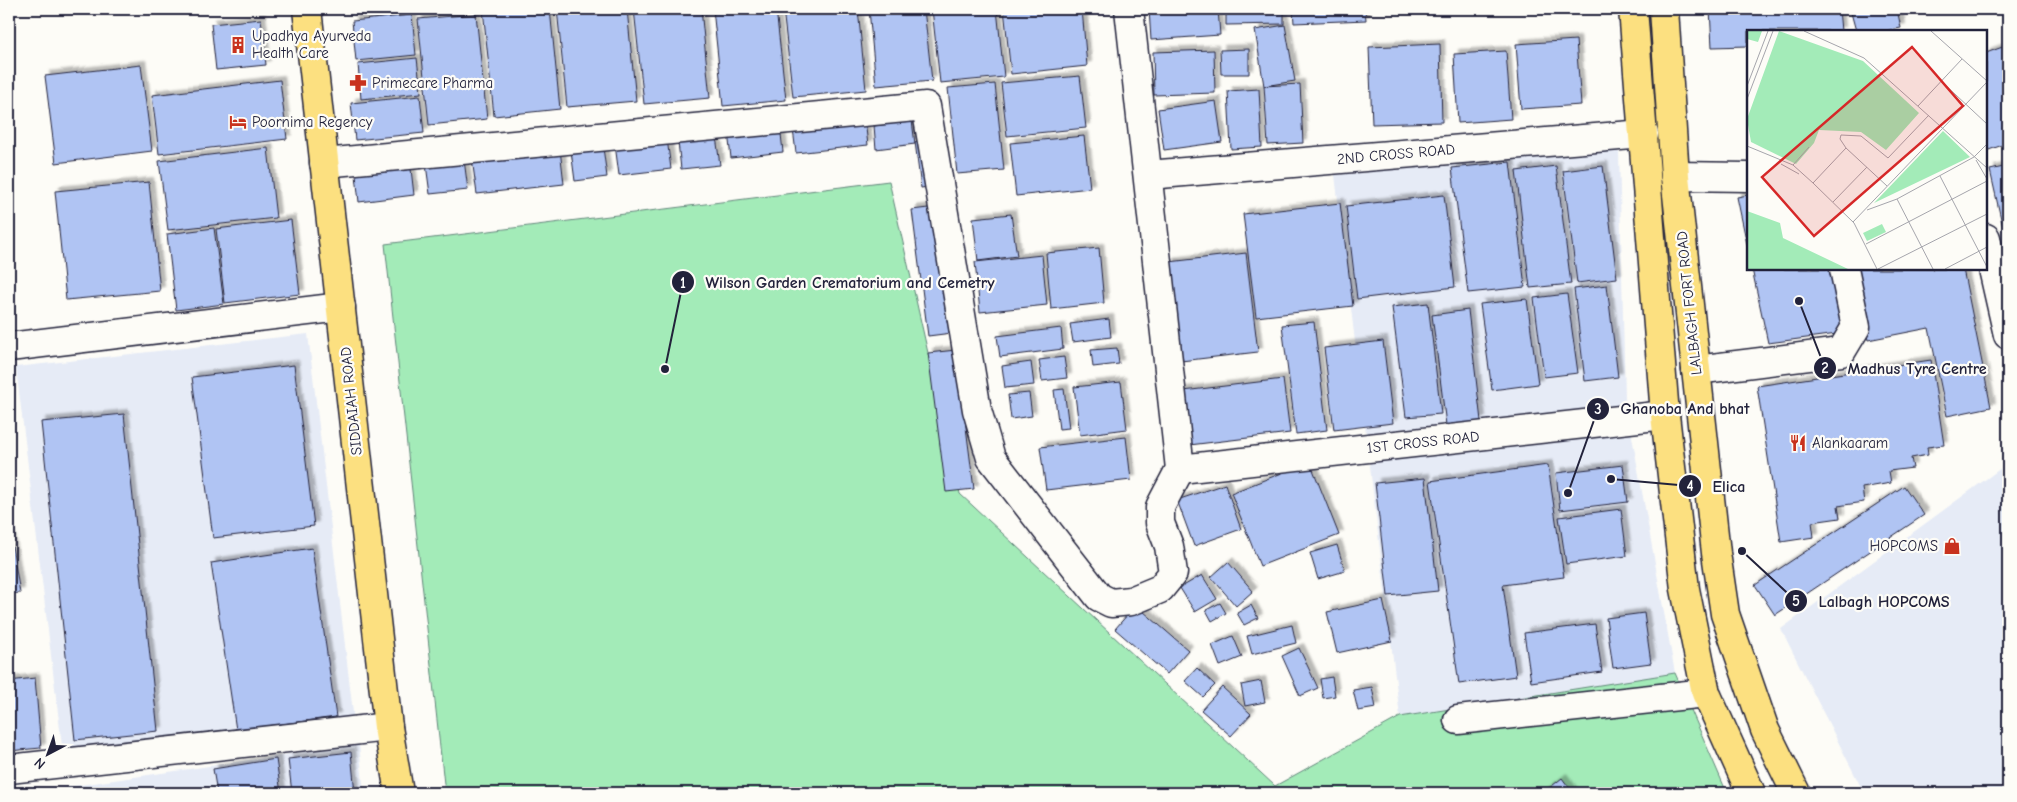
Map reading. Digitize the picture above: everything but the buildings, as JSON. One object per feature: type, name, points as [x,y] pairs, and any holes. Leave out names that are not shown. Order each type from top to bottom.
[{"type":"main road","name":"SIDDAIAH ROAD","points":[[307,9],[388,727],[399,793]]},
{"type":"main road","name":"LALBAGH FORT ROAD","points":[[1633,9],[1665,415],[1685,589],[1706,693],[1751,793]]},
{"type":"main road","name":"LALBAGH FORT ROAD","points":[[1664,9],[1675,176],[1716,553],[1725,614],[1765,730],[1796,793]]},
{"type":"street","points":[[324,163],[926,106],[977,410],[992,458],[1098,597],[1111,603],[1131,600],[1160,589],[1173,573],[1169,546],[1160,522],[1160,507],[1180,469],[1129,9]]},
{"type":"street","name":"2ND CROSS ROAD","points":[[1148,174],[1644,134]]},
{"type":"street","points":[[1675,176],[1747,177]]},
{"type":"street","points":[[1987,242],[2008,335]]},
{"type":"street","points":[[1696,370],[1841,352],[1856,327],[1844,270]]},
{"type":"street","points":[[9,347],[341,307]]},
{"type":"street","name":"1ST CROSS ROAD","points":[[1180,469],[1665,415]]},
{"type":"street","points":[[1458,720],[1706,693]]},
{"type":"street","points":[[9,769],[388,727]]},
{"type":"shaded area","points":[[1619,151],[1625,398],[1675,673],[1400,717],[1335,175]]},
{"type":"shaded area","points":[[308,334],[354,721],[63,754],[16,367]]},
{"type":"shaded area","name":"HOPCOMS","points":[[2008,463],[2008,793],[1864,793],[1781,629]]},
{"type":"shaded area","points":[[359,744],[364,793],[27,793],[53,789]]},
{"type":"green space","points":[[889,181],[960,494],[1275,786],[1400,717],[1675,673],[1727,793],[445,793],[385,244]]},
{"type":"place","name":"Upadhya Ayurveda Health Care","points":[[238,45]]},
{"type":"place","name":"Primecare Pharma","points":[[358,83]]},
{"type":"place","name":"Poornima Regency","points":[[238,122]]},
{"type":"place","name":"Madhus Tyre Centre","points":[[1799,301]]},
{"type":"place","name":"Wilson Garden Crematorium and Cemetry","points":[[665,369]]},
{"type":"place","name":"Alankaaram","points":[[1798,443]]},
{"type":"place","name":"Elica","points":[[1611,479]]},
{"type":"place","name":"Ghanoba And bhat","points":[[1568,493]]},
{"type":"place","name":"HOPCOMS","points":[[1952,546]]},
{"type":"place","name":"Lalbagh HOPCOMS","points":[[1742,551]]}]
